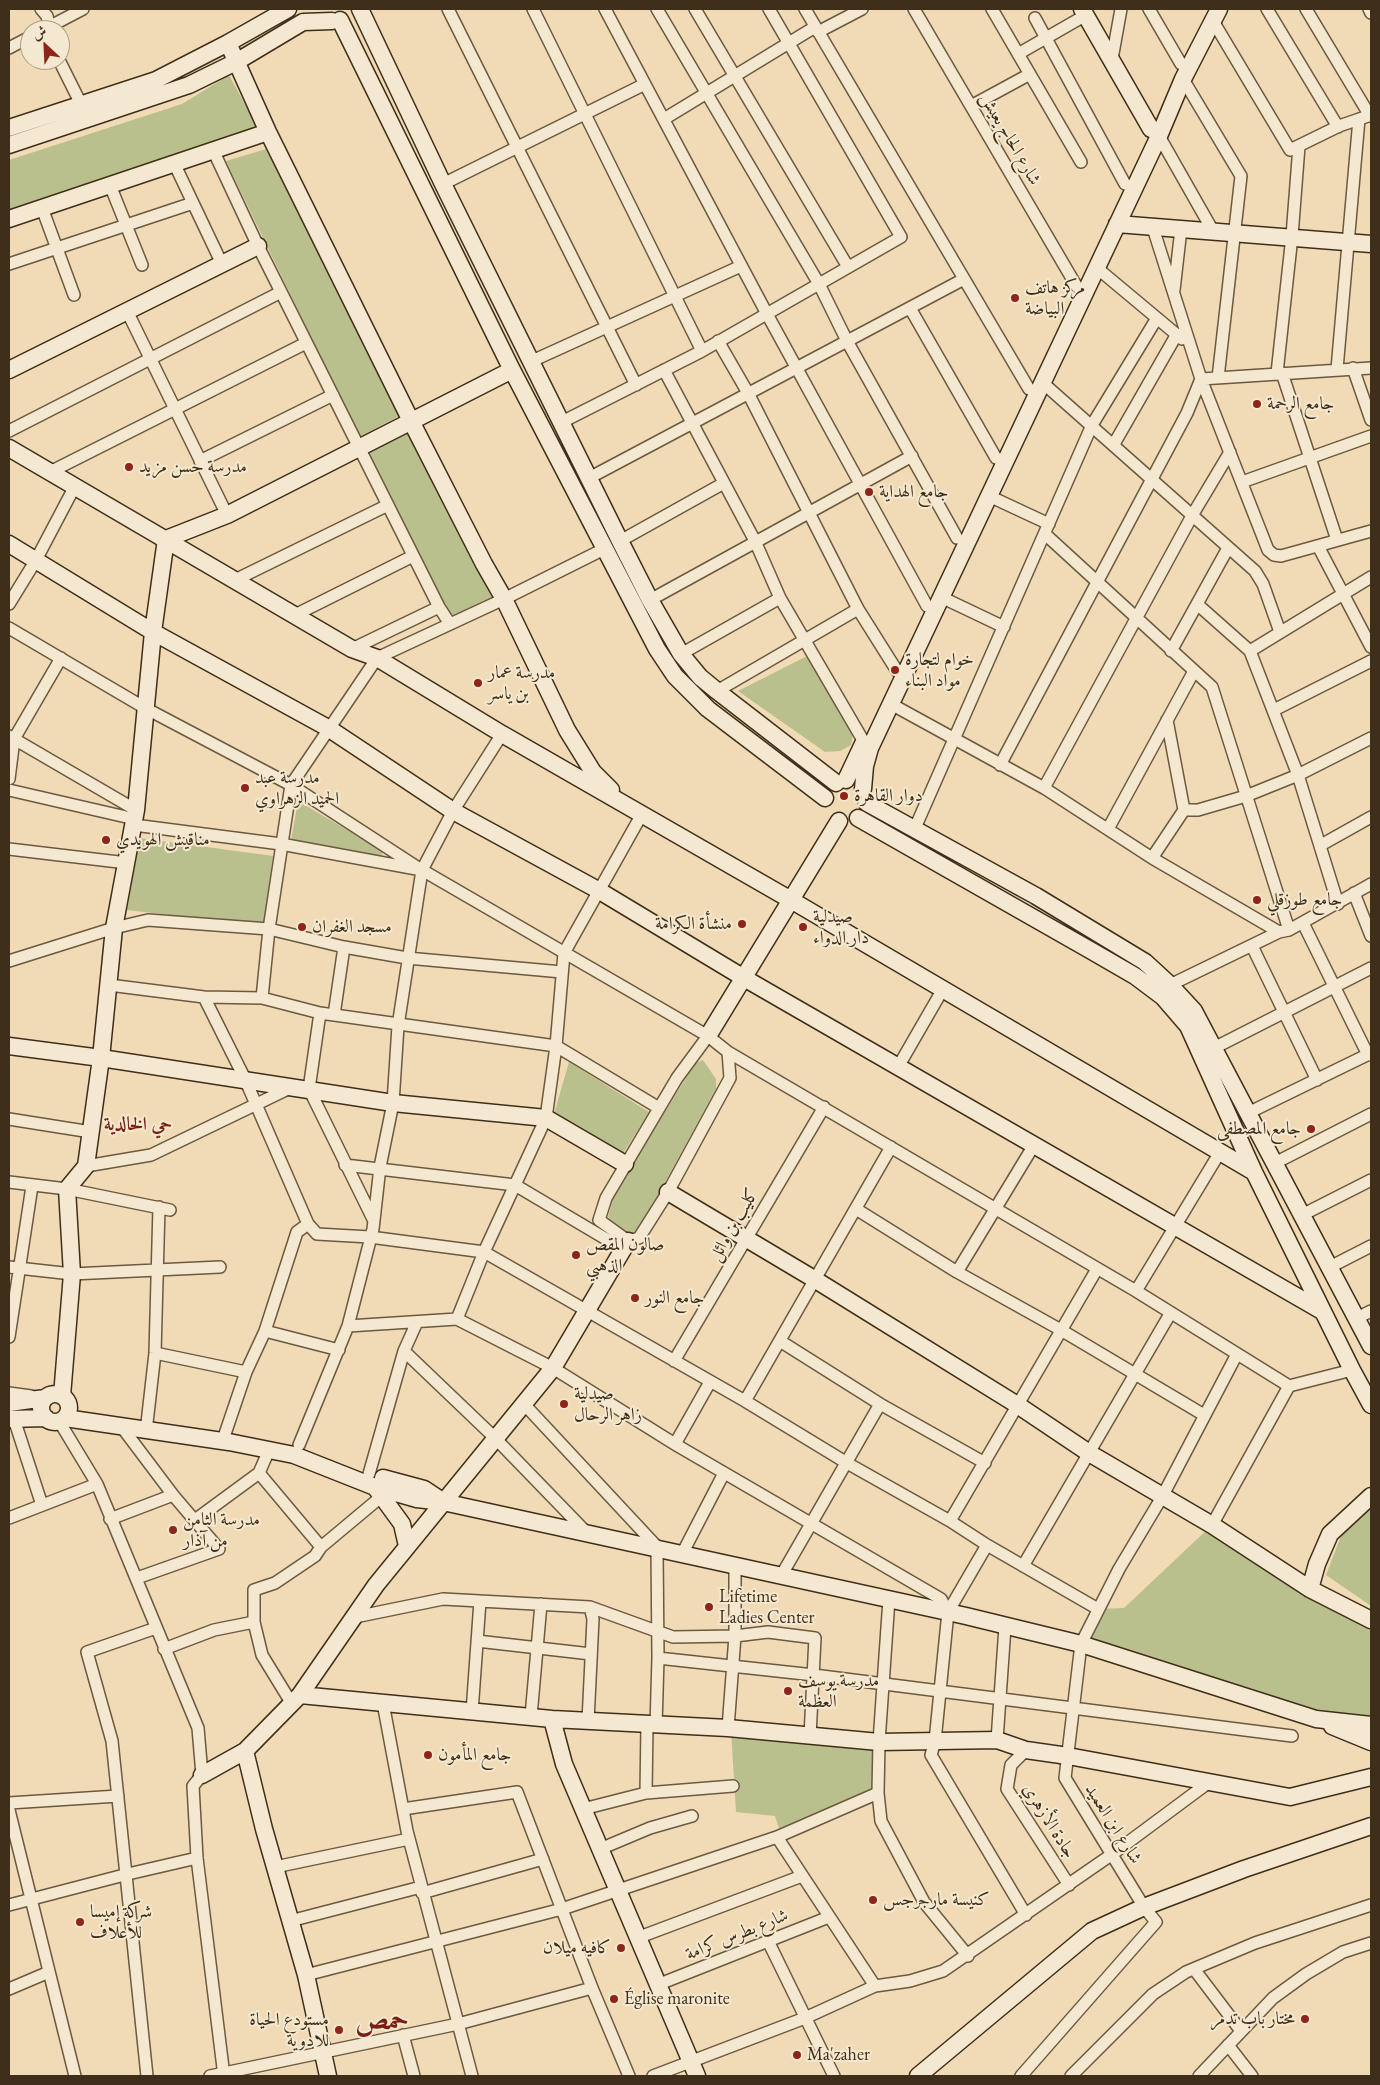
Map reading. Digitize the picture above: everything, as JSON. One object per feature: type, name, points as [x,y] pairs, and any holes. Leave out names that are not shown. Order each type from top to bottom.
[{"type":"main road","points":[[9,128],[156,80],[228,43],[288,9]]},
{"type":"main road","points":[[313,9],[317,14],[336,20],[512,370],[613,544],[650,600],[681,654],[700,677],[717,692],[841,782]]},
{"type":"main road","points":[[9,144],[189,85],[236,62],[303,22],[336,20],[349,17],[359,9],[589,478],[613,544],[657,649],[674,676],[708,709],[825,798]]},
{"type":"main road","points":[[1084,12],[1155,132]]},
{"type":"main road","points":[[841,782],[864,742],[957,538],[996,458],[1036,386],[1097,268],[1118,224],[1182,71],[1213,13]]},
{"type":"main road","points":[[228,43],[268,132],[411,421],[484,564],[504,599],[567,730],[593,772],[623,803]]},
{"type":"main road","points":[[9,219],[268,132]]},
{"type":"main road","points":[[1155,132],[1125,184],[1077,287],[989,496],[870,748],[865,766],[865,796],[858,818],[852,821],[839,821],[826,810],[825,798],[830,787],[841,782],[853,782],[865,796],[915,828],[1036,896],[1145,962],[1170,985],[1194,1011],[1330,1267],[1364,1314],[1371,1346]]},
{"type":"main road","points":[[1118,224],[1153,228],[1292,236],[1371,244]]},
{"type":"main road","points":[[9,370],[258,246]]},
{"type":"main road","points":[[166,539],[227,515],[512,370]]},
{"type":"main road","points":[[9,448],[352,649],[377,658],[502,734],[791,900],[1254,1172]]},
{"type":"main road","points":[[62,1396],[72,1274],[67,1189],[86,1166],[102,1058],[114,928],[135,818],[153,632],[166,539]]},
{"type":"main road","points":[[9,544],[153,632],[328,728],[453,811],[598,890],[744,978],[1322,1310]]},
{"type":"main road","points":[[858,818],[1136,976],[1163,997],[1188,1026],[1254,1172],[1371,1405]]},
{"type":"main road","points":[[708,1036],[839,821]]},
{"type":"main road","points":[[9,1046],[245,1079],[393,1103],[546,1118],[625,1164]]},
{"type":"main road","points":[[668,1192],[814,1279],[1019,1406],[1089,1453],[1212,1525],[1310,1589],[1371,1620]]},
{"type":"main road","points":[[202,1775],[245,1751],[296,1700],[376,1585],[553,1368],[625,1245]]},
{"type":"main road","points":[[9,1403],[45,1398],[53,1394],[62,1396],[68,1402],[60,1417]]},
{"type":"main road","points":[[45,1398],[41,1408],[60,1417],[229,1442],[269,1450],[294,1456],[417,1499],[443,1502],[948,1612],[1081,1644],[1316,1720],[1371,1742]]},
{"type":"main road","points":[[11,1419],[60,1417],[147,1423],[299,1445],[375,1485],[402,1524],[407,1546]]},
{"type":"main road","points":[[1310,1589],[1317,1564],[1330,1534],[1371,1496]]},
{"type":"main road","points":[[296,1700],[383,1703],[552,1719],[728,1728],[879,1742],[997,1740],[1026,1750],[1290,1797],[1371,1777]]},
{"type":"main road","points":[[552,1719],[564,1764],[694,2069]]},
{"type":"main road","points":[[1316,1720],[1371,1725]]},
{"type":"main road","points":[[245,1751],[274,1867],[306,1974],[328,2076]]},
{"type":"main road","points":[[918,2076],[1092,1931],[1144,1907],[1244,1869],[1371,1826]]},
{"type":"street","points":[[41,9],[47,16],[47,20]]},
{"type":"street","points":[[63,20],[83,9]]},
{"type":"street","points":[[448,9],[636,385]]},
{"type":"street","points":[[533,9],[702,351]]},
{"type":"street","points":[[605,9],[741,266],[798,367],[927,606]]},
{"type":"street","points":[[657,9],[819,284],[847,341],[957,538]]},
{"type":"street","points":[[696,9],[848,267]]},
{"type":"street","points":[[562,422],[702,351],[901,237],[769,9]]},
{"type":"street","points":[[805,9],[964,279],[1036,386],[1092,425],[1193,514],[1260,577],[1280,632]]},
{"type":"street","points":[[664,119],[788,43],[862,9]]},
{"type":"street","name":"شارع الحاج يعيش","points":[[914,9],[1077,287]]},
{"type":"street","points":[[992,9],[1081,162]]},
{"type":"street","points":[[1112,58],[1121,9]]},
{"type":"street","points":[[1148,9],[1240,176],[1218,378]]},
{"type":"street","points":[[1268,9],[1338,127]]},
{"type":"street","points":[[1306,9],[1367,117],[1348,242],[1337,369]]},
{"type":"street","points":[[1369,9],[1371,13]]},
{"type":"street","points":[[1018,54],[1084,12]]},
{"type":"street","points":[[1213,13],[1290,150],[1338,127],[1367,117]]},
{"type":"street","points":[[1035,18],[1125,184]]},
{"type":"street","points":[[64,70],[81,104]]},
{"type":"street","points":[[971,106],[1030,74]]},
{"type":"street","points":[[444,184],[645,84]]},
{"type":"street","points":[[1155,132],[1213,231]]},
{"type":"street","points":[[1298,146],[1280,373],[1337,540]]},
{"type":"street","points":[[213,150],[306,343],[438,607],[450,624]]},
{"type":"street","points":[[174,164],[222,264]]},
{"type":"street","points":[[110,185],[142,265]]},
{"type":"street","points":[[9,264],[193,203]]},
{"type":"street","points":[[42,208],[74,296]]},
{"type":"street","points":[[1153,228],[1201,379],[1268,550],[1274,555],[1282,556],[1371,530]]},
{"type":"street","points":[[1174,294],[1181,229]]},
{"type":"street","points":[[532,361],[741,266]]},
{"type":"street","points":[[1097,268],[1190,347]]},
{"type":"street","points":[[589,478],[964,279]]},
{"type":"street","points":[[9,431],[281,292]]},
{"type":"street","points":[[910,308],[996,458]]},
{"type":"street","points":[[127,311],[227,515]]},
{"type":"street","points":[[915,828],[1092,425],[1157,318]]},
{"type":"street","points":[[1114,444],[1177,334]]},
{"type":"street","points":[[718,341],[748,393],[858,610],[897,670]]},
{"type":"street","points":[[50,472],[306,343]]},
{"type":"street","points":[[1353,368],[1371,420]]},
{"type":"street","points":[[1201,379],[1371,368]]},
{"type":"street","points":[[664,370],[754,541],[780,598],[864,742]]},
{"type":"street","points":[[1000,765],[1187,414],[1201,379]]},
{"type":"street","points":[[200,461],[333,395]]},
{"type":"street","points":[[1242,482],[1371,436]]},
{"type":"street","points":[[1044,788],[1193,514],[1230,452]]},
{"type":"street","points":[[650,600],[754,541],[912,456]]},
{"type":"street","points":[[262,998],[269,929],[291,785],[377,658],[504,599],[613,544],[724,483]]},
{"type":"street","points":[[9,604],[36,560],[75,486]]},
{"type":"street","points":[[989,496],[1047,529],[1097,582],[1212,687],[1246,796],[1284,931]]},
{"type":"street","points":[[235,580],[388,505]]},
{"type":"street","points":[[1318,546],[1371,647]]},
{"type":"street","points":[[1171,651],[1228,548]]},
{"type":"street","points":[[295,615],[413,556]]},
{"type":"street","points":[[1250,651],[1371,577]]},
{"type":"street","points":[[942,597],[1004,627]]},
{"type":"street","points":[[681,654],[780,598]]},
{"type":"street","points":[[1197,604],[1250,651],[1298,775],[1338,904]]},
{"type":"street","points":[[352,649],[438,607]]},
{"type":"street","points":[[717,692],[858,610]]},
{"type":"street","points":[[9,628],[145,708],[291,785],[422,870],[708,1036],[728,1052],[824,1107],[996,1211],[1136,1291],[1170,1314],[1289,1386],[1352,1370]]},
{"type":"street","points":[[9,779],[11,737],[61,658]]},
{"type":"street","points":[[1274,710],[1371,661]]},
{"type":"street","points":[[1108,829],[1194,670]]},
{"type":"street","points":[[891,704],[1044,788],[1152,858],[1284,931]]},
{"type":"street","points":[[1152,858],[1184,810],[1167,720]]},
{"type":"street","points":[[299,1445],[348,1326],[370,1237],[380,1167],[393,1103],[398,1026],[422,870],[453,811],[502,734]]},
{"type":"street","points":[[11,737],[135,818]]},
{"type":"street","points":[[1184,810],[1198,810],[1246,796],[1298,775],[1371,738]]},
{"type":"street","points":[[9,790],[135,818],[422,870]]},
{"type":"street","points":[[457,1319],[484,1252],[546,1118],[556,1046],[564,953],[642,814]]},
{"type":"street","points":[[1321,845],[1371,817]]},
{"type":"street","points":[[9,849],[127,863]]},
{"type":"street","points":[[1170,985],[1303,923],[1371,884]]},
{"type":"street","points":[[1354,893],[1371,936]]},
{"type":"street","points":[[9,961],[114,928],[148,920],[269,929],[344,947],[407,958],[562,972]]},
{"type":"street","points":[[1248,1113],[1370,1054],[1303,923]]},
{"type":"street","points":[[1252,946],[1286,1012],[1317,1080]]},
{"type":"street","points":[[334,1015],[344,947]]},
{"type":"street","points":[[1214,1048],[1371,968]]},
{"type":"street","points":[[109,985],[204,997],[262,998],[320,1013],[398,1026],[556,1046],[659,1108]]},
{"type":"street","points":[[898,1067],[943,989]]},
{"type":"street","points":[[204,997],[245,1079],[308,1224],[317,1234],[370,1237],[484,1252],[745,1401],[847,1463],[950,1521],[987,1545],[1098,1609]]},
{"type":"street","points":[[320,1013],[301,1088],[373,1219]]},
{"type":"street","points":[[625,1245],[599,1220],[606,1198],[677,1078],[708,1036]]},
{"type":"street","points":[[625,1245],[639,1238],[668,1192],[730,1078],[728,1052]]},
{"type":"street","points":[[86,1166],[151,1155],[256,1104],[301,1088]]},
{"type":"street","name":"كليب بن وائل","points":[[674,1361],[824,1107]]},
{"type":"street","points":[[1274,1163],[1371,1114]]},
{"type":"street","points":[[9,1119],[91,1132]]},
{"type":"street","points":[[957,1272],[996,1211],[1034,1145]]},
{"type":"street","points":[[745,1401],[891,1147]]},
{"type":"street","points":[[1136,1291],[1220,1152]]},
{"type":"street","points":[[345,1165],[380,1167],[515,1184],[625,1245]]},
{"type":"street","points":[[1302,1214],[1371,1180]]},
{"type":"street","points":[[9,1182],[67,1189],[170,1210]]},
{"type":"street","points":[[9,1337],[14,1268],[32,1186]]},
{"type":"street","points":[[147,1423],[155,1353],[159,1207]]},
{"type":"street","points":[[856,1208],[957,1272],[1061,1330],[1204,1415]]},
{"type":"street","points":[[225,1434],[246,1372],[265,1331],[297,1232],[308,1224]]},
{"type":"street","points":[[1330,1267],[1371,1246]]},
{"type":"street","points":[[14,1268],[72,1274],[220,1267]]},
{"type":"street","points":[[950,1521],[1019,1406],[1097,1269]]},
{"type":"street","points":[[1023,1566],[1170,1314]]},
{"type":"street","points":[[348,1326],[457,1319],[553,1368],[675,1444],[941,1599],[948,1612]]},
{"type":"street","points":[[296,1700],[262,1655],[254,1622],[254,1590],[275,1583],[315,1556],[375,1485],[404,1351],[417,1322]]},
{"type":"street","points":[[265,1331],[339,1350]]},
{"type":"street","points":[[780,1341],[880,1404],[985,1463]]},
{"type":"street","points":[[404,1351],[495,1438],[588,1534]]},
{"type":"street","points":[[155,1353],[246,1372]]},
{"type":"street","name":"شارع ابن العميد","points":[[1022,2076],[1156,1922],[1144,1907],[1111,1855],[1065,1778],[1081,1644],[1119,1569],[1162,1497],[1237,1354]]},
{"type":"street","points":[[675,1444],[710,1382]]},
{"type":"street","points":[[1212,1525],[1289,1386]]},
{"type":"street","points":[[9,1393],[45,1398]]},
{"type":"street","points":[[524,1404],[659,1549],[658,1658],[646,1793]]},
{"type":"street","points":[[781,1576],[880,1404]]},
{"type":"street","points":[[60,1417],[97,1484],[198,1728],[202,1775],[194,1786],[197,1858],[224,2075]]},
{"type":"street","points":[[11,1419],[42,1505]]},
{"type":"street","points":[[121,1426],[173,1495],[220,1549],[137,1578]]},
{"type":"street","points":[[195,1520],[260,1473],[269,1450]]},
{"type":"street","points":[[260,1473],[321,1547]]},
{"type":"street","points":[[682,1554],[724,1473]]},
{"type":"street","points":[[9,1518],[97,1484]]},
{"type":"street","points":[[110,1519],[173,1495]]},
{"type":"street","points":[[987,1545],[948,1612],[938,1691],[935,1741],[931,1755],[1026,1915]]},
{"type":"street","points":[[728,1728],[736,1636],[736,1566]]},
{"type":"street","points":[[354,1617],[443,1599],[590,1607],[658,1634],[673,1637],[736,1636],[768,1632],[814,1638],[814,1675],[810,1736]]},
{"type":"street","points":[[888,1599],[879,1742],[878,1793],[881,1821],[924,1902],[968,1956]]},
{"type":"street","points":[[472,1712],[480,1601]]},
{"type":"street","points":[[531,1716],[541,1604]]},
{"type":"street","points":[[588,1721],[593,1618],[590,1607]]},
{"type":"street","points":[[164,1649],[214,1630],[254,1622]]},
{"type":"street","points":[[997,1740],[1004,1627]]},
{"type":"street","points":[[147,2076],[128,1874],[112,1741],[87,1652],[156,1628]]},
{"type":"street","points":[[477,1641],[591,1654]]},
{"type":"street","points":[[658,1658],[814,1675],[1292,1736]]},
{"type":"street","points":[[383,1703],[409,1839],[435,1943],[472,2076]]},
{"type":"street","name":"جادة الأزهري","points":[[1026,1750],[1011,1765],[1007,1789],[1069,1885]]},
{"type":"street","points":[[653,2076],[694,2069],[875,1986],[910,1981],[943,1971],[968,1956],[1069,1885],[1208,1783]]},
{"type":"street","points":[[583,1809],[646,1793],[733,1786]]},
{"type":"street","points":[[403,1809],[517,1792],[592,1988],[629,2076]]},
{"type":"street","points":[[306,1974],[435,1943],[562,1909],[777,1837],[878,1793]]},
{"type":"street","points":[[9,1803],[118,1796]]},
{"type":"street","points":[[9,1810],[11,1828],[75,2076]]},
{"type":"street","points":[[600,1849],[650,1828],[692,1816]]},
{"type":"street","points":[[777,1837],[875,1986]]},
{"type":"street","points":[[274,1867],[409,1839]]},
{"type":"street","points":[[9,1906],[128,1874],[197,1858]]},
{"type":"street","points":[[290,1921],[543,1859]]},
{"type":"street","points":[[637,1938],[802,1876]]},
{"type":"street","points":[[1071,2076],[1153,1994],[1194,1969],[1255,1944],[1371,1904]]},
{"type":"street","name":"شارع بطرس كرامة","points":[[657,1985],[829,1917]]},
{"type":"street","points":[[768,1941],[834,2076]]},
{"type":"street","points":[[1199,2076],[1273,1998],[1306,1974],[1343,1952],[1371,1943]]},
{"type":"street","points":[[1194,1969],[1241,2031]]},
{"type":"street","points":[[9,1989],[49,1972]]},
{"type":"street","points":[[210,2076],[224,2075],[458,2024],[592,1988]]},
{"type":"street","points":[[403,2035],[414,2076]]},
{"type":"street","points":[[1228,2045],[1252,2076]]},
{"type":"green space","points":[[229,75],[258,128],[9,210],[9,160],[182,104]]},
{"type":"green space","points":[[266,149],[401,415],[359,437],[226,161]]},
{"type":"green space","points":[[407,431],[494,601],[450,623],[365,450]]},
{"type":"green space","points":[[809,655],[853,733],[851,745],[840,751],[825,752],[738,691]]},
{"type":"green space","points":[[298,801],[383,851],[381,858],[290,846]]},
{"type":"green space","points":[[140,838],[273,856],[263,926],[127,910]]},
{"type":"green space","points":[[703,1060],[716,1079],[716,1089],[638,1232],[628,1235],[608,1217],[614,1195],[695,1063]]},
{"type":"green space","points":[[569,1062],[649,1112],[622,1155],[554,1114]]},
{"type":"green space","points":[[1371,1503],[1371,1606],[1326,1575],[1343,1531]]},
{"type":"green space","points":[[1212,1525],[1371,1620],[1371,1725],[1316,1719],[1081,1644],[1098,1609],[1124,1608]]},
{"type":"green space","points":[[731,1730],[874,1749],[874,1790],[780,1831],[775,1816],[736,1812]]},
{"type":"place","name":"مركز هاتف البياضة","points":[[1015,298]]},
{"type":"place","name":"جامع الرحمة","points":[[1257,404]]},
{"type":"place","name":"مدرسة حسن مزيد","points":[[129,467]]},
{"type":"place","name":"جامع الهداية","points":[[869,492]]},
{"type":"place","name":"خوام لتجارة مواد البناء","points":[[895,670]]},
{"type":"place","name":"مدرسة عمار بن ياسر","points":[[478,683]]},
{"type":"place","name":"مدرسة عبد الحميد الزهراوي","points":[[245,788]]},
{"type":"place","name":"دوار القاهرة","points":[[844,796]]},
{"type":"place","name":"مناقيش الهويدي","points":[[106,840]]},
{"type":"place","name":"جامع طوزقلي","points":[[1257,900]]},
{"type":"place","name":"منشأة الكرامة","points":[[742,924]]},
{"type":"place","name":"مسجد الغفران","points":[[302,927]]},
{"type":"place","name":"صيدلية دار الدواء","points":[[803,927]]},
{"type":"place","name":"جامع المصطفى","points":[[1311,1129]]},
{"type":"place","name":"صالون المقص الذهبي","points":[[576,1255]]},
{"type":"place","name":"جامع النور","points":[[635,1298]]},
{"type":"place","name":"صيدلية زاهر الرحال","points":[[564,1404]]},
{"type":"place","name":"مدرسة الثامن من آذار","points":[[173,1530]]},
{"type":"place","name":"Lifetime Ladies Center","points":[[709,1607]]},
{"type":"place","name":"مدرسة يوسف العظمة","points":[[788,1691]]},
{"type":"place","name":"جامع المأمون","points":[[428,1755]]},
{"type":"place","name":"كنيسة مارجرجس","points":[[873,1900]]},
{"type":"place","name":"شركة إميسا للأعلاف","points":[[80,1922]]},
{"type":"place","name":"كافيه ميلان","points":[[621,1948]]},
{"type":"place","name":"Église maronite","points":[[614,1999]]},
{"type":"place","name":"مختار باب تدمر","points":[[1305,2019]]},
{"type":"place","name":"مستودع الحياة للادوية","points":[[339,2030]]},
{"type":"place","name":"Ma'zaher","points":[[797,2055]]},
{"type":"district","name":"حي الخالدية","points":[[138,1125]]},
{"type":"district","name":"حمص","points":[[382,2021]]}]
